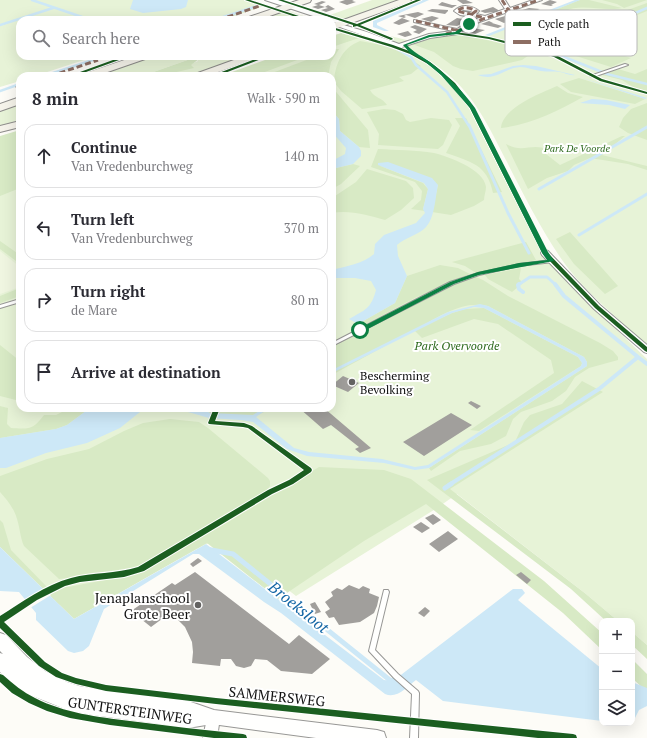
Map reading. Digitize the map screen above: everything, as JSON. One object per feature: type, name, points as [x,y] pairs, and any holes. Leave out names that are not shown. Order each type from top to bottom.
[{"type":"main road","points":[[261,16],[307,0]]},
{"type":"main road","points":[[339,26],[407,0]]},
{"type":"main road","points":[[98,72],[133,60]]},
{"type":"main road","points":[[209,72],[243,60]]},
{"type":"main road","points":[[0,108],[16,102]]},
{"type":"main road","points":[[0,129],[16,125]]},
{"type":"street","points":[[260,0],[287,7],[312,16]]},
{"type":"street","points":[[270,0],[310,16]]},
{"type":"street","points":[[502,0],[509,10]]},
{"type":"street","points":[[513,10],[539,0]]},
{"type":"street","points":[[339,26],[399,46],[429,36],[453,34],[485,18],[505,12]]},
{"type":"street","points":[[472,14],[485,18]]},
{"type":"street","points":[[416,21],[459,31]]},
{"type":"street","points":[[545,253],[551,261],[597,307],[647,350]]},
{"type":"street","name":"GUNTERSTEINWEG","points":[[0,640],[26,667],[45,680],[70,691],[93,697],[188,708],[213,717],[377,738]]},
{"type":"street","name":"GUNTERSTEINWEG","points":[[0,660],[15,677],[36,690],[70,704],[188,720],[213,717]]},
{"type":"street","points":[[210,738],[213,717]]},
{"type":"lane","points":[[592,76],[626,65]]},
{"type":"lane","points":[[336,342],[452,283],[478,274],[519,265],[551,261]]},
{"type":"lane","points":[[0,307],[16,301]]},
{"type":"lane","points":[[386,592],[372,651],[396,676],[416,693],[414,738]]},
{"type":"green space","points":[[0,0],[31,0],[78,16],[16,16],[16,60],[84,60],[47,72],[16,72],[16,82],[0,87]]},
{"type":"green space","points":[[33,0],[244,0],[264,6],[235,16],[81,16]]},
{"type":"green space","points":[[372,0],[401,0],[346,20],[330,15]]},
{"type":"green space","name":"Park De Voorde","points":[[577,0],[647,0],[647,345],[612,314],[579,281],[560,257],[532,210],[487,123],[462,88],[441,69],[422,57],[402,46],[360,28],[364,27],[378,33],[423,44],[483,37],[505,28],[505,56],[637,56],[637,10],[552,10]]},
{"type":"green space","points":[[580,0],[589,0],[622,8],[578,8],[555,10]]},
{"type":"green space","points":[[602,0],[647,0],[624,8],[617,4]]},
{"type":"green space","points":[[647,3],[647,11],[637,15],[637,10],[628,10]]},
{"type":"green space","points":[[289,11],[303,16],[267,16],[278,12]]},
{"type":"green space","name":"Park Overvoorde","points":[[357,30],[417,57],[436,70],[455,87],[471,107],[485,130],[548,258],[592,306],[647,359],[647,645],[635,635],[635,618],[614,618],[586,594],[457,494],[296,596],[227,542],[206,544],[87,609],[58,604],[0,541],[0,137],[16,133],[16,412],[336,412],[336,72],[249,72],[283,60],[336,60],[336,39]]},
{"type":"green space","points":[[341,33],[359,38],[336,46],[336,35]]},
{"type":"green space","points":[[460,34],[505,44],[505,56],[528,56],[522,60],[473,71],[461,69],[453,66],[434,52],[412,44],[435,36]]},
{"type":"green space","points":[[360,41],[387,46],[400,52],[421,66],[411,74],[399,77],[404,81],[370,90],[387,105],[362,109],[341,91],[336,85],[336,72],[338,63],[344,52]]},
{"type":"green space","points":[[576,56],[625,56],[631,58],[611,67]]},
{"type":"green space","points":[[140,60],[187,60],[153,72],[105,72]]},
{"type":"green space","points":[[187,60],[198,60],[191,65],[194,68],[177,72],[153,72]]},
{"type":"green space","points":[[236,60],[203,72],[173,72],[198,61]]},
{"type":"green space","points":[[265,60],[297,60],[265,72],[232,72]]},
{"type":"green space","points":[[306,60],[332,60],[329,72],[275,72]]},
{"type":"green space","points":[[618,69],[635,74],[647,69],[647,91],[633,87],[622,80],[602,75]]},
{"type":"green space","points":[[579,78],[645,99],[635,104],[571,92],[560,84]]},
{"type":"green space","points":[[557,86],[568,93],[583,97],[533,121],[501,128],[503,121],[508,114],[523,102]]},
{"type":"green space","points":[[336,92],[368,130],[370,148],[359,147],[340,131],[339,119],[336,116]]},
{"type":"green space","points":[[647,103],[647,140],[628,133],[619,127],[623,118],[631,109]]},
{"type":"green space","points":[[16,105],[16,121],[0,126],[0,111]]},
{"type":"green space","points":[[384,109],[395,110],[403,114],[406,120],[410,122],[431,118],[449,120],[452,125],[443,145],[438,149],[378,145],[379,134],[367,112]]},
{"type":"green space","points":[[455,118],[466,118],[502,192],[493,193],[487,176],[477,166],[446,153],[460,126]]},
{"type":"green space","points":[[16,131],[16,190],[0,196],[0,136]]},
{"type":"green space","points":[[622,136],[625,136],[602,155],[647,166],[647,170],[628,164],[590,158],[574,165],[568,171],[547,178],[528,189],[506,144],[517,148],[537,147],[548,150],[546,154],[560,165]]},
{"type":"green space","points":[[378,149],[434,153],[457,161],[473,169],[484,181],[486,187],[484,200],[474,206],[451,215],[432,212],[438,185],[378,165],[423,183],[428,189],[423,209],[425,211],[411,209],[421,200],[422,191],[415,182],[371,167]]},
{"type":"green space","points":[[353,164],[360,166],[336,187],[336,168]]},
{"type":"green space","points":[[367,169],[406,181],[413,188],[414,198],[401,210],[385,220],[365,215],[336,212],[336,195],[356,182]]},
{"type":"green space","points":[[570,232],[618,286],[605,294],[574,264],[556,239]]},
{"type":"green space","points":[[0,241],[16,252],[16,261],[0,249]]},
{"type":"green space","points":[[526,242],[536,260],[476,273],[465,266],[452,262]]},
{"type":"green space","points":[[0,251],[16,264],[16,288],[0,294]]},
{"type":"green space","points":[[440,265],[458,268],[470,274],[415,298],[362,326],[358,324],[395,303],[407,276]]},
{"type":"green space","points":[[521,268],[519,279],[523,283],[512,292],[488,279],[485,275]]},
{"type":"green space","points":[[476,277],[483,280],[508,296],[600,343],[613,351],[618,357],[618,360],[589,368],[575,377],[566,391],[552,401],[521,412],[513,419],[506,436],[491,444],[460,451],[431,471],[429,468],[587,366],[587,362],[584,357],[488,306],[469,305],[451,311],[417,329],[452,313],[465,309],[484,308],[578,357],[582,363],[581,366],[479,431],[470,430],[554,373],[551,360],[498,324],[474,319],[422,338],[414,330],[336,373],[336,345],[459,282]]},
{"type":"green space","points":[[16,290],[16,297],[0,303],[0,296]]},
{"type":"green space","points":[[0,345],[16,358],[16,400],[0,396]]},
{"type":"green space","points":[[582,381],[603,392],[450,489],[586,594],[614,618],[603,618],[571,589],[427,480],[515,442],[524,422],[530,415],[562,404]]},
{"type":"green space","points":[[0,406],[8,408],[7,424],[11,428],[30,428],[37,424],[44,415],[56,415],[62,412],[85,412],[67,425],[56,429],[0,438]]},
{"type":"green space","points":[[208,412],[264,412],[253,417]]},
{"type":"green space","points":[[170,419],[199,422],[208,428],[268,478],[270,481],[270,486],[266,492],[130,572],[59,579],[24,546],[14,511],[0,492],[0,476],[47,459],[89,449],[143,423]]},
{"type":"green space","points":[[319,467],[384,470],[411,479],[544,581],[599,630],[599,647],[563,613],[426,504],[364,541],[278,599],[207,543],[74,619],[0,547],[0,520],[3,523],[11,550],[48,588],[68,587],[137,574],[228,522]]},
{"type":"green space","points":[[635,635],[647,645],[647,659],[635,648]]},
{"type":"green space","points":[[635,662],[647,674],[647,692],[635,681]]},
{"type":"water","points":[[133,0],[188,0],[186,7],[181,9],[143,13],[130,9]]},
{"type":"water","points":[[423,0],[429,0],[377,23],[377,25],[389,31],[384,31],[373,27],[373,21]]},
{"type":"water","points":[[575,0],[580,0],[555,10],[549,10]]},
{"type":"water","points":[[505,27],[505,30],[489,36],[485,35]]},
{"type":"water","points":[[523,65],[536,66],[562,72],[541,71],[520,67],[490,77],[478,75],[491,74],[513,66]]},
{"type":"water","points":[[579,77],[647,98],[645,99]]},
{"type":"water","points":[[592,99],[630,105],[625,109],[609,105],[580,103]]},
{"type":"water","points":[[336,116],[339,119],[340,131],[359,147],[361,156],[353,164],[336,168],[336,159],[345,154],[346,148],[336,137]]},
{"type":"water","points":[[388,162],[432,178],[438,185],[434,208],[428,225],[397,245],[398,256],[407,276],[395,303],[358,324],[349,319],[367,308],[372,301],[376,290],[371,281],[355,278],[336,278],[336,269],[364,260],[374,254],[375,244],[384,235],[416,223],[425,213],[423,209],[428,189],[424,183],[378,165],[378,163]]},
{"type":"water","points":[[480,304],[488,306],[584,357],[587,362],[587,366],[429,468],[415,470],[384,463],[307,456],[287,449],[253,422],[209,418],[188,412],[253,415],[258,412],[263,412],[256,417],[294,448],[309,452],[382,459],[415,467],[428,465],[581,366],[582,363],[578,357],[484,308],[474,307],[452,313],[336,371],[336,368],[448,312]]},
{"type":"water","points":[[85,412],[140,412],[120,428],[87,443],[46,453],[6,468],[0,468],[0,438],[56,429],[67,425]]},
{"type":"water","points":[[206,544],[384,680],[393,681],[513,589],[522,589],[525,593],[518,600],[599,667],[599,721],[443,701],[416,680],[398,694],[385,694],[281,613],[199,554],[193,554],[104,609],[89,646],[83,651],[74,653],[68,651],[36,620],[36,613],[19,592],[0,591],[0,547],[74,619]]},
{"type":"water","points":[[635,683],[647,688],[647,706],[639,710],[635,718]]},
{"type":"pier","points":[[46,590],[51,595],[30,608],[25,603]]},
{"type":"building","points":[[354,0],[352,1],[356,2],[347,5],[339,2]]},
{"type":"building","points":[[457,0],[466,0],[473,3],[463,4]]},
{"type":"building","points":[[550,0],[557,2],[551,6],[541,4]]},
{"type":"building","points":[[322,1],[326,2],[319,5],[325,7],[318,9],[312,7],[318,5],[314,4]]},
{"type":"building","points":[[442,2],[457,5],[452,8],[438,5]]},
{"type":"building","points":[[328,5],[335,9],[326,12],[321,10],[328,8],[325,7]]},
{"type":"building","points":[[493,7],[500,11],[496,11],[497,13],[485,13],[480,11]]},
{"type":"building","points":[[529,8],[540,9],[537,10],[522,10]]},
{"type":"building","points":[[432,9],[448,11],[445,14],[427,11]]},
{"type":"building","points":[[418,12],[424,14],[415,18],[406,15],[404,18],[398,16]]},
{"type":"building","points":[[432,16],[439,18],[431,22],[421,19]]},
{"type":"building","points":[[505,16],[505,23],[504,23],[495,19]]},
{"type":"building","points":[[402,18],[410,21],[399,25],[393,23]]},
{"type":"building","points":[[457,18],[468,20],[457,26],[446,25]]},
{"type":"building","points":[[489,21],[502,26],[498,28],[481,24]]},
{"type":"building","points":[[415,25],[427,29],[419,34],[413,32],[417,30],[410,27]]},
{"type":"building","points":[[475,28],[485,30],[475,34],[467,32]]},
{"type":"building","points":[[408,31],[412,35],[405,37],[397,34]]},
{"type":"building","points":[[343,376],[359,383],[348,392],[336,387],[336,382]]},
{"type":"building","points":[[471,401],[481,406],[477,409],[468,403]]},
{"type":"building","points":[[304,412],[329,412],[371,448],[360,453],[355,449],[359,447],[331,425],[323,429]]},
{"type":"building","points":[[451,413],[472,425],[424,456],[403,442]]},
{"type":"building","points":[[433,514],[441,520],[433,525],[425,518]]},
{"type":"building","points":[[421,522],[430,528],[422,533],[413,527]]},
{"type":"building","points":[[448,531],[458,539],[439,552],[429,544]]},
{"type":"building","points":[[198,558],[202,561],[193,567],[190,564]]},
{"type":"building","points":[[195,572],[289,644],[299,635],[330,659],[312,674],[281,671],[267,660],[255,659],[251,666],[244,668],[236,666],[231,659],[221,659],[220,666],[192,663],[192,642],[185,627],[170,613],[151,627],[131,611],[172,583],[175,585]]},
{"type":"building","points":[[521,572],[531,580],[527,584],[516,575]]},
{"type":"building","points":[[349,585],[359,589],[363,586],[370,589],[369,593],[379,597],[377,606],[374,613],[360,622],[339,625],[334,617],[329,618],[325,612],[330,609],[325,602],[333,596],[331,592],[337,588],[342,590]]},
{"type":"building","points":[[315,602],[321,612],[315,614],[310,604]]},
{"type":"building","points":[[425,607],[430,611],[424,617],[418,613]]},
{"type":"waterway","points":[[32,0],[79,16]]},
{"type":"waterway","points":[[226,16],[257,6]]},
{"type":"waterway","points":[[28,16],[53,8]]},
{"type":"waterway","points":[[637,12],[647,8]]},
{"type":"waterway","points":[[0,25],[16,20]]},
{"type":"waterway","points":[[397,49],[411,57],[416,65],[447,92],[469,126]]},
{"type":"waterway","points":[[562,56],[607,74],[647,84]]},
{"type":"waterway","points":[[56,72],[93,60]]},
{"type":"waterway","points":[[0,91],[16,85]]},
{"type":"waterway","points":[[469,125],[508,213],[529,253]]},
{"type":"waterway","points":[[539,189],[647,127]]},
{"type":"waterway","points":[[579,235],[647,194]]},
{"type":"waterway","points":[[518,285],[530,277],[547,277],[555,284]]},
{"type":"waterway","points":[[555,284],[564,296],[638,357]]},
{"type":"waterway","points":[[518,285],[519,289],[523,292]]},
{"type":"waterway","points":[[449,485],[599,389],[638,357]]},
{"type":"waterway","points":[[638,357],[647,364]]},
{"type":"waterway","points":[[445,488],[451,484]]},
{"type":"waterway","name":"Broeksloot","points":[[206,549],[233,554],[391,681],[399,677]]},
{"type":"marked path","points":[[502,0],[508,10]]},
{"type":"marked path","points":[[509,10],[539,0]]},
{"type":"marked path","points":[[230,16],[262,5]]},
{"type":"marked path","points":[[472,14],[476,11],[469,8],[461,8],[457,11],[485,18]]},
{"type":"marked path","points":[[446,34],[460,30],[483,19],[505,11]]},
{"type":"marked path","points":[[416,21],[459,31]]},
{"type":"marked path","points":[[63,72],[98,60]]},
{"type":"cycle path","points":[[247,0],[297,16]]},
{"type":"cycle path","points":[[280,0],[329,16]]},
{"type":"cycle path","points":[[354,26],[419,0]]},
{"type":"cycle path","points":[[336,18],[391,39]]},
{"type":"cycle path","points":[[336,29],[411,53],[429,63],[446,76],[472,108],[545,253],[597,307],[647,350]]},
{"type":"cycle path","points":[[456,33],[505,42]]},
{"type":"cycle path","points":[[555,56],[601,80],[647,93]]},
{"type":"cycle path","points":[[82,72],[117,60]]},
{"type":"cycle path","points":[[224,72],[256,60]]},
{"type":"cycle path","points":[[0,620],[34,598],[62,584],[80,579],[124,574],[141,569],[309,470],[250,427],[244,425],[211,423],[215,412]]},
{"type":"cycle path","name":"SAMMERSWEG","points":[[0,623],[42,664],[59,675],[76,681],[106,688],[216,701],[573,738]]},
{"type":"cycle path","points":[[0,677],[15,690],[32,701],[50,709],[89,719],[243,738]]},
{"type":"place","name":"Bescherming Bevolking","points":[[352,382]]},
{"type":"place","name":"Jenaplanschool Grote Beer","points":[[198,605]]},
{"type":"route","points":[[360,330],[452,283],[478,274],[519,265],[551,261],[545,253],[467,100],[443,74],[411,52],[405,45],[429,36],[453,34],[469,24]]}]
